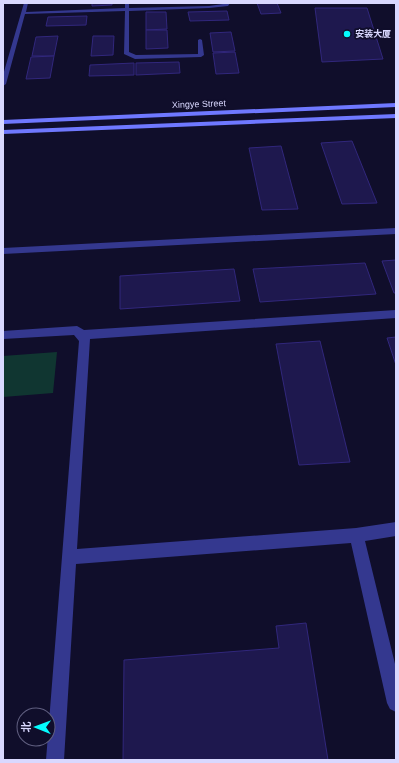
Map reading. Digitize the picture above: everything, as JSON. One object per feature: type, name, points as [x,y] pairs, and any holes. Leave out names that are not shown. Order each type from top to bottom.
[{"type":"main road","name":"Xingye Street","points":[[3,122],[396,105]]},
{"type":"main road","name":"Xingye Street","points":[[3,132],[396,116]]},
{"type":"street","points":[[3,251],[396,231]]},
{"type":"street","points":[[81,335],[396,314]]},
{"type":"street","points":[[3,335],[77,330],[85,340],[55,760]]},
{"type":"street","points":[[70,557],[356,535],[396,529]]},
{"type":"street","points":[[356,535],[396,703]]},
{"type":"lane","points":[[3,84],[26,3]]},
{"type":"lane","points":[[127,3],[126,53],[135,57],[201,55],[200,40]]},
{"type":"lane","points":[[23,13],[209,7],[226,5],[228,3]]},
{"type":"green space","points":[[57,352],[53,393],[3,397],[3,356]]},
{"type":"building","points":[[92,3],[112,3],[112,5],[92,6]]},
{"type":"building","points":[[257,3],[277,3],[281,13],[261,14]]},
{"type":"building","name":"安装大厦","points":[[315,8],[367,8],[383,59],[322,62]]},
{"type":"building","points":[[227,11],[229,20],[190,21],[188,12]]},
{"type":"building","points":[[146,12],[166,12],[167,29],[146,30]]},
{"type":"building","points":[[87,16],[86,25],[46,26],[48,17]]},
{"type":"building","points":[[146,30],[167,30],[168,48],[146,49]]},
{"type":"building","points":[[231,32],[235,51],[213,52],[210,33]]},
{"type":"building","points":[[58,36],[54,56],[32,56],[36,37]]},
{"type":"building","points":[[93,36],[114,36],[113,55],[91,56]]},
{"type":"building","points":[[235,52],[239,73],[216,74],[213,53]]},
{"type":"building","points":[[54,56],[50,78],[26,79],[31,57]]},
{"type":"building","points":[[179,62],[180,73],[136,75],[136,63]]},
{"type":"building","points":[[134,63],[134,75],[89,76],[90,65]]},
{"type":"building","points":[[352,141],[377,203],[342,204],[321,143]]},
{"type":"building","points":[[281,146],[298,209],[262,210],[249,148]]},
{"type":"building","points":[[396,260],[396,293],[394,293],[382,261]]},
{"type":"building","points":[[365,263],[376,294],[260,302],[253,269]]},
{"type":"building","points":[[234,269],[240,301],[120,309],[120,276]]},
{"type":"building","points":[[396,337],[396,365],[387,338]]},
{"type":"building","points":[[320,341],[350,462],[299,465],[276,344]]},
{"type":"building","points":[[306,623],[328,760],[123,760],[124,660],[279,648],[276,626]]},
{"type":"place","name":"安装大厦","points":[[347,34]]}]
